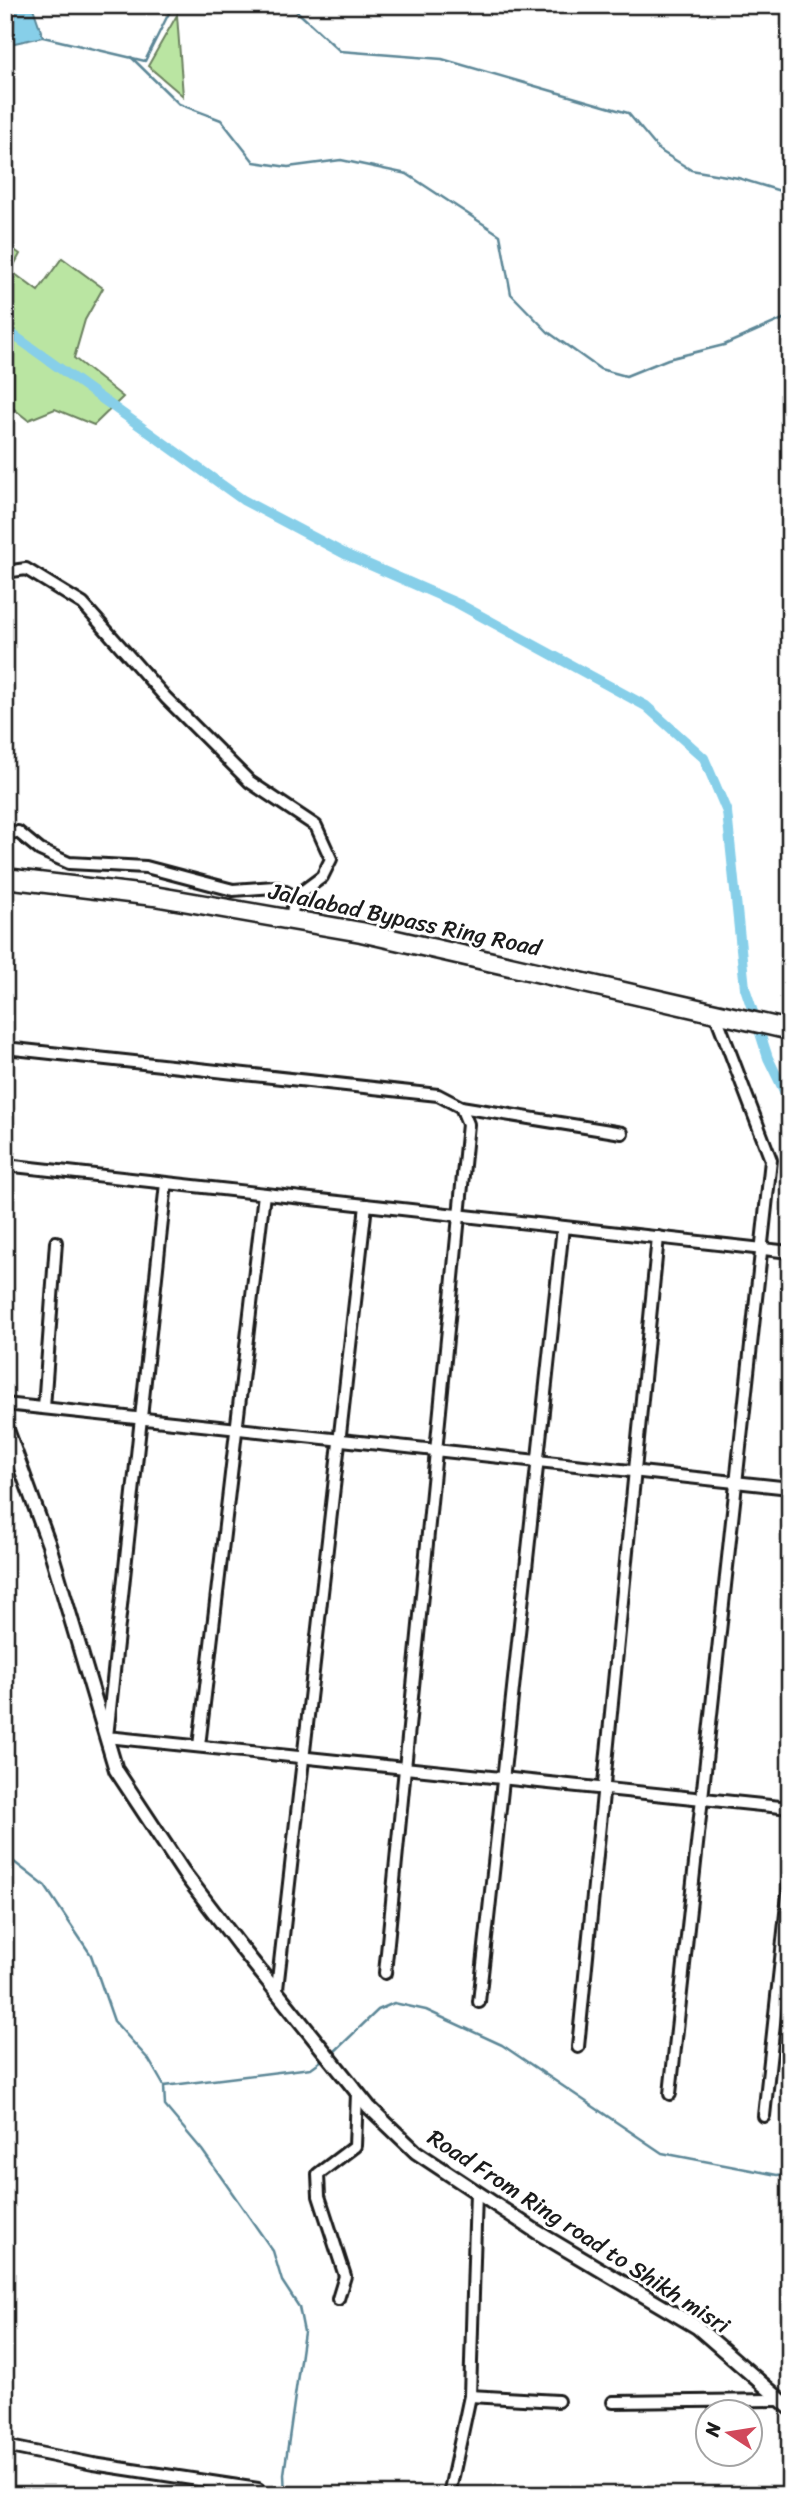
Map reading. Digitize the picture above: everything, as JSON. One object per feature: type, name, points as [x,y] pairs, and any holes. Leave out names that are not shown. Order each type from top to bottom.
[{"type":"highway","name":"Jalalabad Bypass Ring Road","points":[[5,878],[154,896],[290,918],[790,1030]]},
{"type":"street","points":[[5,572],[26,569],[83,604],[166,698],[250,782],[316,826],[331,859],[322,877],[295,897],[290,918]]},
{"type":"street","points":[[5,833],[18,832],[40,850],[69,863],[146,867],[233,890],[275,887],[295,897]]},
{"type":"street","points":[[670,2094],[771,1160],[715,1013]]},
{"type":"street","points":[[5,1048],[438,1095],[461,1107],[622,1133]]},
{"type":"street","points":[[385,1973],[468,1124],[461,1107]]},
{"type":"street","points":[[5,1165],[790,1252]]},
{"type":"street","points":[[166,1183],[107,1737],[790,1808]]},
{"type":"street","points":[[199,1746],[239,1429],[264,1194]]},
{"type":"street","points":[[277,1989],[366,1205]]},
{"type":"street","points":[[479,2002],[563,1227]]},
{"type":"street","points":[[578,2047],[658,1237]]},
{"type":"street","points":[[44,1408],[56,1242]]},
{"type":"street","points":[[5,1404],[790,1488]]},
{"type":"street","name":"Road From Ring road to Shikh misri","points":[[5,1424],[49,1545],[116,1770],[163,1843],[239,1945],[312,2033],[357,2094],[416,2152],[476,2192],[697,2327],[786,2404]]},
{"type":"street","points":[[764,2116],[790,1876]]},
{"type":"street","points":[[338,2299],[345,2276],[319,2196],[318,2174],[355,2146],[357,2094]]},
{"type":"street","points":[[449,2495],[470,2396],[476,2192]]},
{"type":"street","points":[[470,2396],[558,2401]]},
{"type":"street","points":[[613,2402],[786,2404]]},
{"type":"street","points":[[5,2446],[93,2464],[258,2489],[258,2495]]},
{"type":"green space","points":[[177,15],[183,96],[148,66]]},
{"type":"green space","points":[[5,243],[20,254],[11,271],[38,291],[62,258],[103,288],[85,320],[74,358],[123,397],[94,425],[55,409],[28,420],[5,402],[5,372],[12,359],[5,354]]},
{"type":"water","points":[[5,5],[32,5],[43,37],[5,45]]},
{"type":"waterway","points":[[43,37],[145,61],[170,11],[168,5]]},
{"type":"waterway","points":[[290,5],[340,51],[442,59],[628,113],[659,150],[691,170],[738,178],[790,194]]},
{"type":"waterway","points":[[131,57],[179,104],[221,120],[254,162],[288,167],[341,160],[407,174],[500,235],[511,294],[548,332],[600,369],[626,376],[668,359],[724,345],[790,316]]},
{"type":"waterway","points":[[5,329],[243,500],[347,555],[459,604],[646,706],[704,758],[727,812],[745,988],[753,1012]]},
{"type":"waterway","points":[[760,1033],[768,1058],[790,1103]]},
{"type":"waterway","points":[[5,1855],[45,1886],[91,1955],[114,2021],[149,2060],[164,2086],[165,2106],[202,2150],[273,2251],[282,2281],[299,2307],[304,2332],[284,2474],[285,2495]]},
{"type":"waterway","points":[[331,2055],[378,2010],[394,2003],[426,2010],[502,2045],[662,2153],[777,2175],[790,2173]]},
{"type":"waterway","points":[[164,2086],[311,2068],[325,2058]]}]
